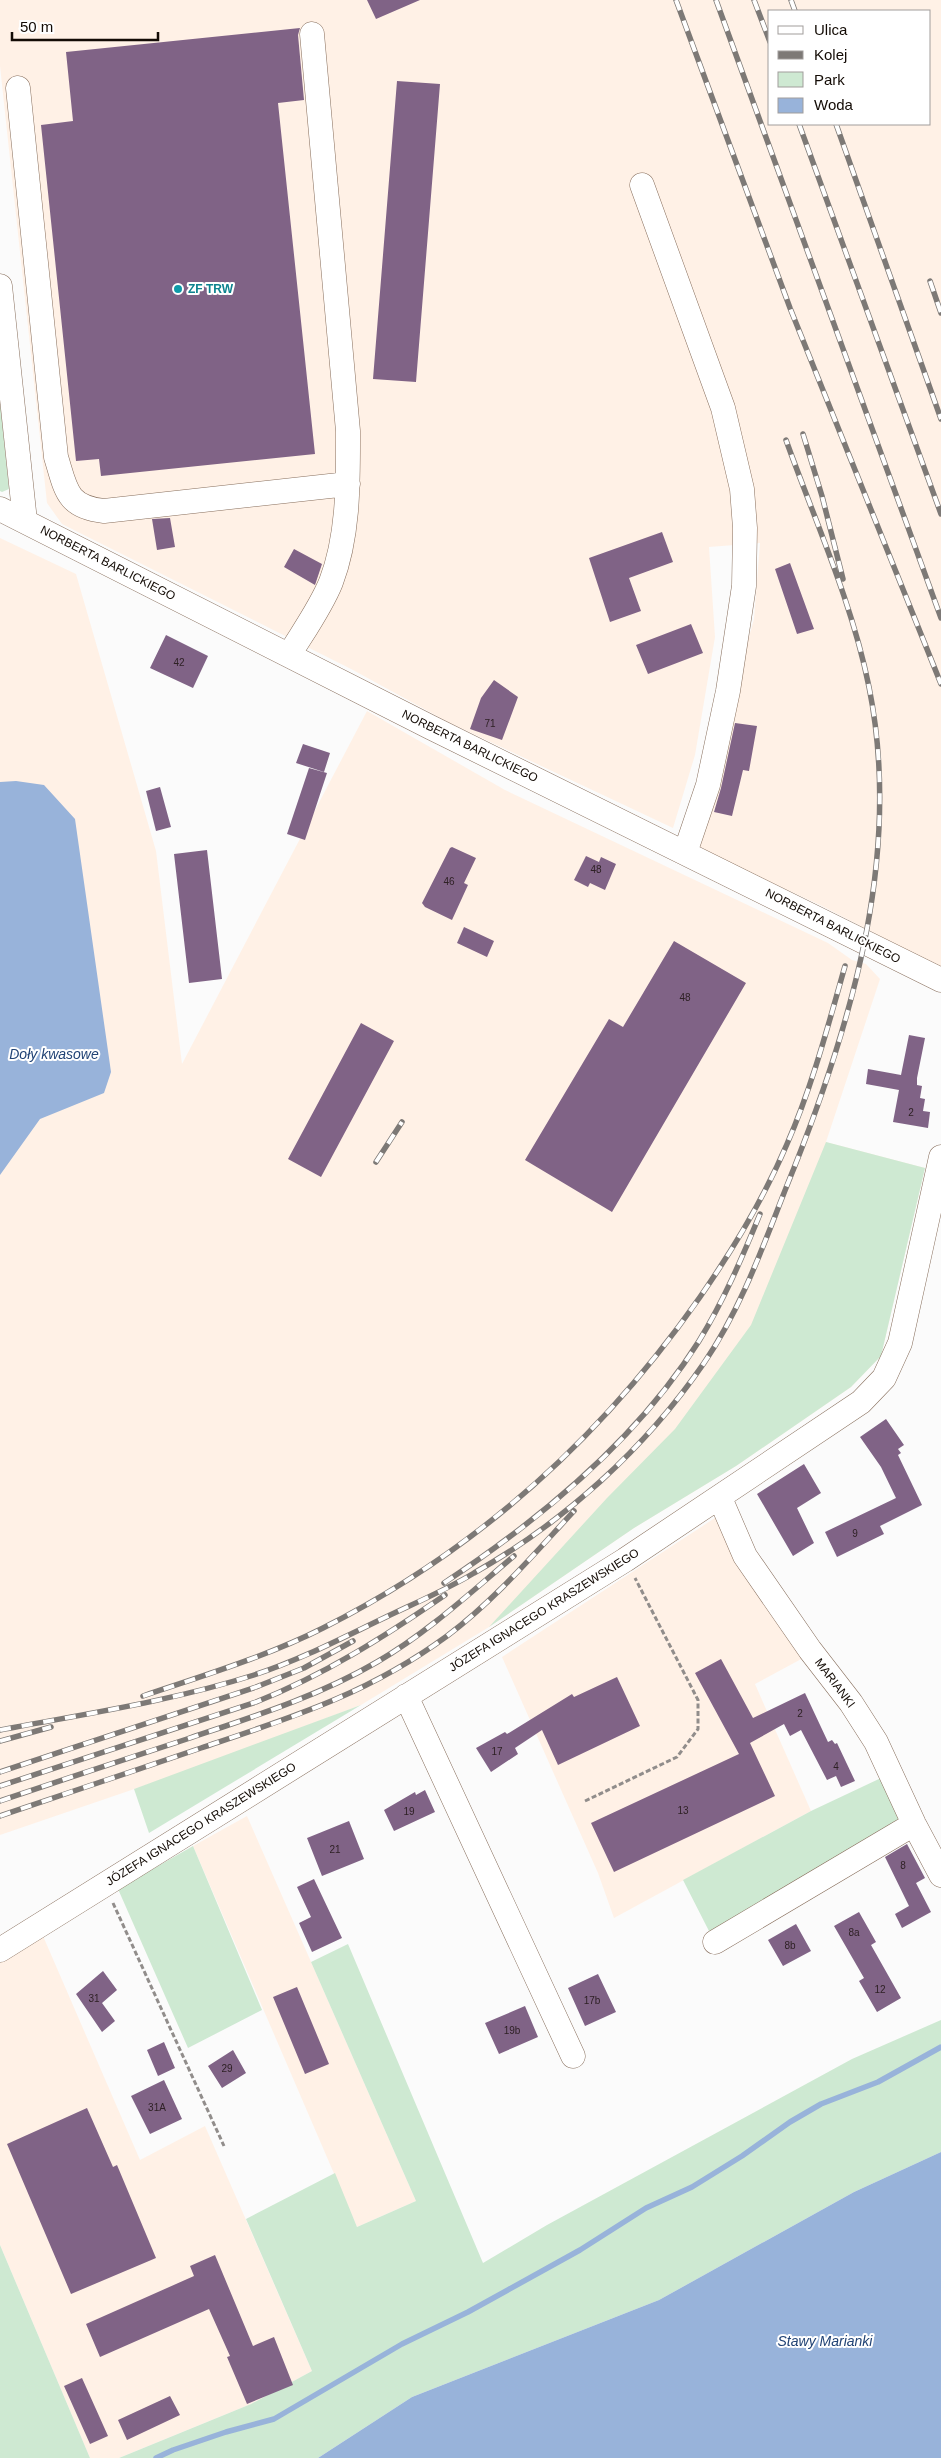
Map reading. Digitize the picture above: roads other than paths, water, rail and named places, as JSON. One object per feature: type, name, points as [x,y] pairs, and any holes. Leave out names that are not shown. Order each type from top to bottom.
[{"type":"street","points":[[289,655],[330,585],[340,554],[348,484],[348,432],[312,34]]},
{"type":"street","points":[[18,88],[56,457],[65,487],[76,504],[88,510],[104,511],[348,484]]},
{"type":"street","points":[[642,185],[728,422],[742,489],[745,528],[744,586],[728,691],[708,785],[685,853]]},
{"type":"street","points":[[0,286],[25,521]]},
{"type":"street","name":"NORBERTA BARLICKIEGO","points":[[0,509],[941,980]]},
{"type":"street","name":"JÓZEFA IGNACEGO KRASZEWSKIEGO","points":[[0,1950],[625,1560],[862,1402],[884,1378],[895,1356],[903,1330],[941,1156]]},
{"type":"street","name":"MARIANKI","points":[[720,1498],[745,1556],[810,1650],[851,1703],[876,1742],[914,1824],[941,1875]]},
{"type":"street","points":[[406,1696],[573,2056]]},
{"type":"street","points":[[714,1942],[914,1824]]},
{"type":"water","name":"Doły kwasowe","points":[[16,781],[44,785],[75,819],[111,1072],[104,1093],[40,1119],[0,1175],[0,782]]},
{"type":"water","name":"Stawy Marianki","points":[[941,2152],[941,2458],[318,2458],[412,2397],[659,2300],[854,2192]]},
{"type":"waterway","points":[[156,2458],[173,2450],[226,2432],[274,2419],[402,2344],[468,2312],[580,2250],[646,2208],[692,2187],[742,2156],[790,2122],[821,2104],[878,2082],[941,2047]]},
{"type":"railway","points":[[676,0],[790,308],[941,684]]},
{"type":"railway","points":[[716,0],[941,618]]},
{"type":"railway","points":[[754,0],[768,37]]},
{"type":"railway","points":[[791,0],[795,10]]},
{"type":"railway","points":[[799,125],[941,514]]},
{"type":"railway","points":[[836,125],[941,419]]},
{"type":"railway","points":[[930,281],[941,313]]},
{"type":"railway","points":[[803,434],[822,496],[843,579]]},
{"type":"railway","points":[[0,1730],[160,1700],[254,1675],[288,1663],[321,1648],[463,1579],[540,1531],[601,1481],[656,1425],[681,1395],[719,1340],[732,1316],[764,1243],[816,1111],[836,1052],[853,992],[866,932],[876,871],[880,810],[878,748],[869,687],[862,655],[843,593],[786,440]]},
{"type":"railway","points":[[143,1696],[280,1648],[323,1628],[379,1597],[433,1563],[484,1526],[532,1486],[578,1443],[621,1397],[662,1348],[713,1279],[748,1222],[778,1164],[804,1101],[845,966]]},
{"type":"railway","points":[[376,1162],[402,1122]]},
{"type":"railway","points":[[444,1583],[516,1532],[551,1504],[585,1475],[647,1412],[674,1377],[708,1326],[732,1279],[760,1214]]},
{"type":"railway","points":[[0,1816],[298,1714],[359,1689],[388,1674],[418,1656],[465,1622],[514,1576],[574,1511]]},
{"type":"railway","points":[[0,1801],[260,1714],[331,1686],[395,1651],[448,1612],[514,1556]]},
{"type":"railway","points":[[0,1786],[256,1702],[306,1680],[353,1654],[445,1595]]},
{"type":"railway","points":[[0,1772],[256,1687],[304,1668],[353,1641]]},
{"type":"railway","points":[[0,1741],[51,1727]]},
{"type":"place","name":"ZF TRW","points":[[178,289]]}]
